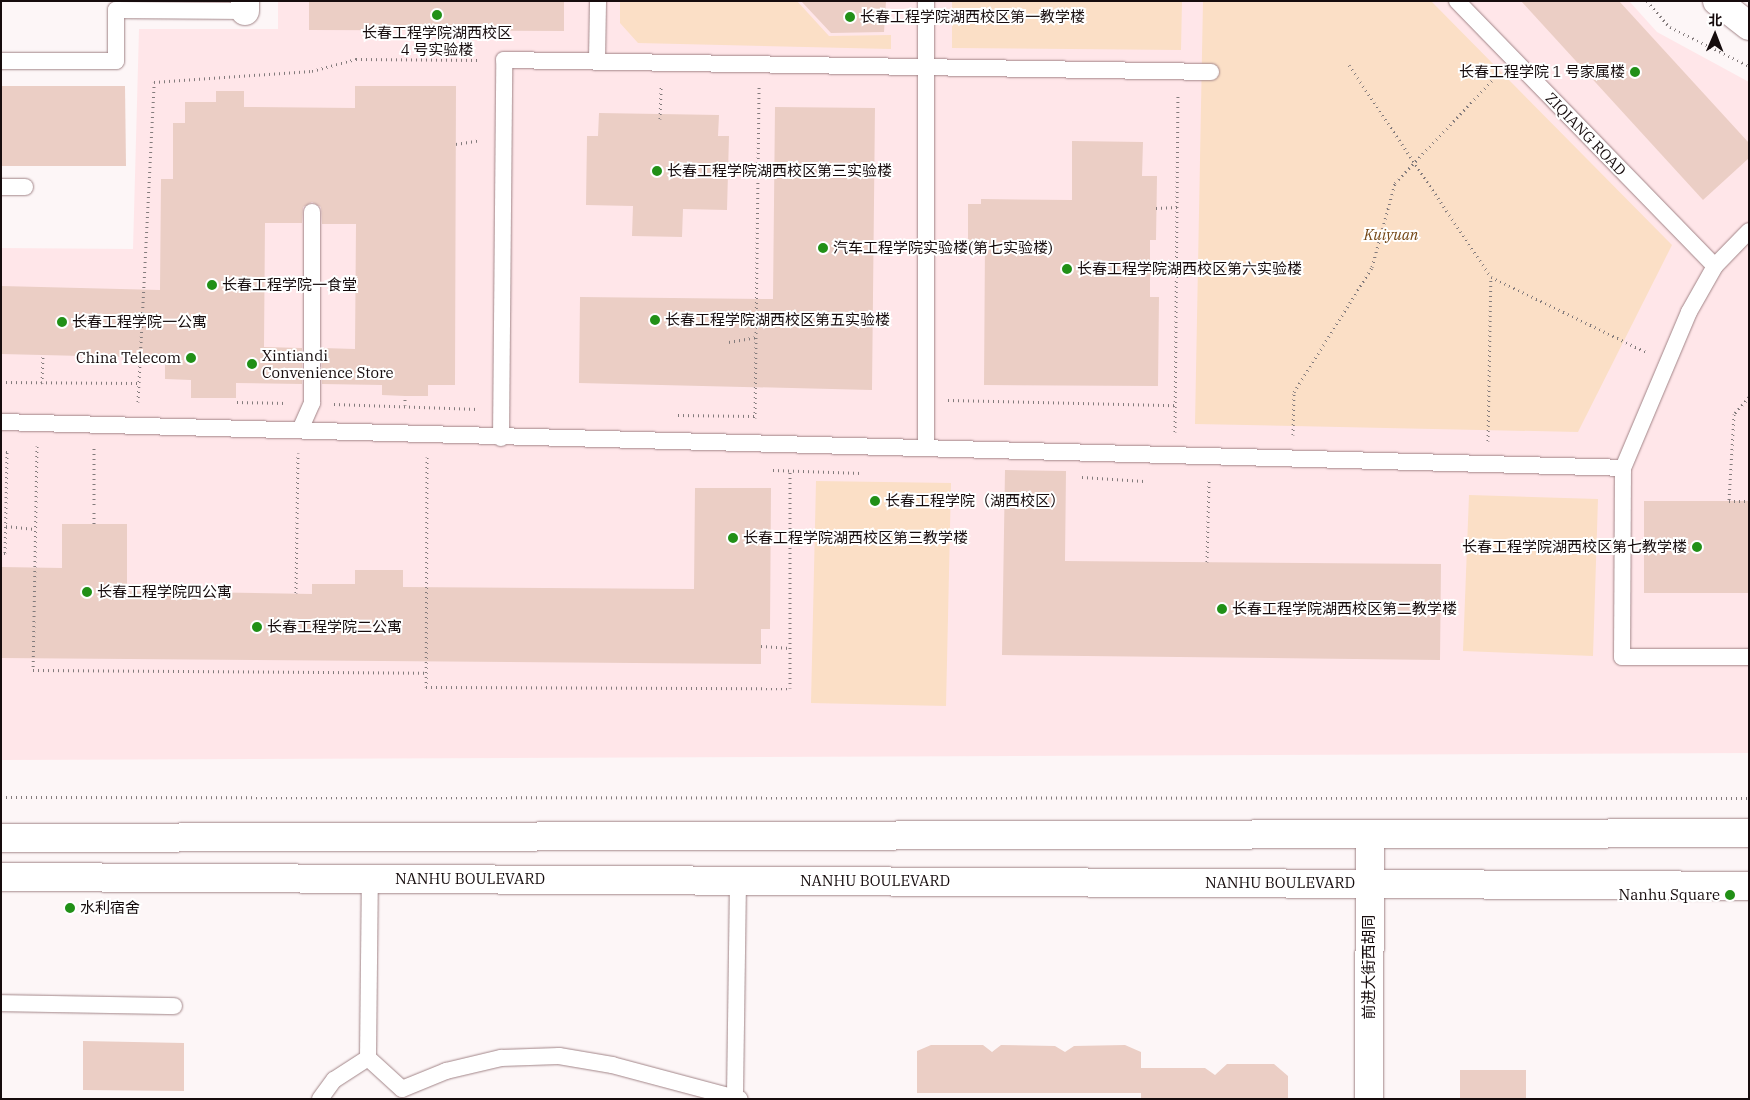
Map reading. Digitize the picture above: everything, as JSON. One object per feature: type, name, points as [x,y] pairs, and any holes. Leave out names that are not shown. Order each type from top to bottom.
[{"type":"main road","points":[[1718,1],[1749,26]]},
{"type":"main road","points":[[1,838],[1749,833]]},
{"type":"main road","name":"前进大街西胡同","points":[[1369,1099],[1370,834]]},
{"type":"main road","name":"NANHU BOULEVARD","points":[[1,877],[1749,886]]},
{"type":"lane","points":[[597,60],[598,1]]},
{"type":"lane","points":[[926,1],[924,69],[926,448]]},
{"type":"lane","name":"ZIQIANG ROAD","points":[[1457,1],[1715,266]]},
{"type":"lane","points":[[1,60],[116,61],[116,6],[245,6]]},
{"type":"lane","points":[[501,438],[504,60],[597,60],[760,66],[924,69],[1211,72]]},
{"type":"lane","points":[[1,187],[25,187]]},
{"type":"lane","points":[[300,430],[312,403],[312,212]]},
{"type":"lane","points":[[1749,231],[1715,266],[1665,361],[1622,468],[1622,657],[1749,657]]},
{"type":"lane","points":[[1,422],[300,430],[501,438],[1622,468]]},
{"type":"lane","points":[[370,878],[368,1058],[402,1089],[446,1071],[501,1058],[559,1056],[738,1098],[738,880]]},
{"type":"lane","points":[[1,1003],[174,1006]]},
{"type":"lane","points":[[320,1099],[334,1080],[368,1058]]},
{"type":"path","points":[[1647,1],[1670,27],[1749,66]]},
{"type":"path","points":[[137,426],[154,82],[312,71],[356,59],[504,60]]},
{"type":"path","points":[[660,120],[661,63]]},
{"type":"path","points":[[1349,65],[1491,277],[1665,361]]},
{"type":"path","points":[[755,444],[760,66]]},
{"type":"path","points":[[1292,459],[1294,392],[1372,267],[1395,182],[1505,68]]},
{"type":"path","points":[[926,400],[1175,405],[1179,71]]},
{"type":"path","points":[[456,144],[484,139],[484,148]]},
{"type":"path","points":[[1156,208],[1177,207]]},
{"type":"path","points":[[1487,465],[1491,277]]},
{"type":"path","points":[[729,342],[756,337]]},
{"type":"path","points":[[42,383],[43,355]]},
{"type":"path","points":[[1,382],[138,384]]},
{"type":"path","points":[[1749,397],[1734,414],[1729,501],[1749,501]]},
{"type":"path","points":[[233,402],[480,409],[480,399]]},
{"type":"path","points":[[138,401],[147,401]]},
{"type":"path","points":[[667,415],[755,416]]},
{"type":"path","points":[[37,423],[33,670],[426,673]]},
{"type":"path","points":[[296,593],[300,430]]},
{"type":"path","points":[[426,455],[426,687],[790,688],[791,445]]},
{"type":"path","points":[[94,448],[94,524]]},
{"type":"path","points":[[1,452],[7,452],[5,553],[1,553]]},
{"type":"path","points":[[1207,562],[1209,481]]},
{"type":"path","points":[[6,526],[35,529]]},
{"type":"path","points":[[761,646],[790,648]]},
{"type":"path","points":[[1,797],[1749,798]]},
{"type":"shaded area","name":"长春工程学院（湖西校区）","points":[[278,1],[1629,1],[1657,32],[1749,82],[1749,753],[1,760],[1,248],[133,249],[139,29],[278,29]]},
{"type":"green space","points":[[620,1],[797,1],[829,36],[891,35],[891,49],[638,43],[620,23]]},
{"type":"green space","points":[[952,1],[1182,1],[1181,50],[952,48]]},
{"type":"green space","name":"Kuiyuan","points":[[1203,1],[1431,1],[1672,245],[1578,432],[1195,424]]},
{"type":"green space","points":[[816,481],[951,483],[946,706],[811,703]]},
{"type":"green space","points":[[1469,495],[1598,499],[1593,656],[1463,651]]},
{"type":"building","name":"长春工程学院湖西校区 4 号实验楼","points":[[309,1],[564,1],[564,31],[309,30]]},
{"type":"building","name":"长春工程学院湖西校区第一教学楼","points":[[801,1],[886,1],[884,32],[831,33]]},
{"type":"building","name":"长春工程学院 1 号家属楼","points":[[1521,1],[1619,1],[1749,143],[1749,158],[1703,200]]},
{"type":"building","points":[[1,86],[125,86],[126,166],[1,166]]},
{"type":"building","name":"长春工程学院一食堂","points":[[355,86],[456,86],[455,385],[428,385],[428,396],[405,396],[382,395],[382,385],[322,384],[322,348],[355,349],[356,224],[322,224],[321,207],[312,202],[303,207],[302,223],[265,223],[264,347],[302,348],[302,384],[236,383],[236,398],[191,398],[191,380],[165,379],[165,358],[1,354],[1,286],[160,290],[161,179],[173,179],[173,123],[185,123],[185,102],[216,102],[216,91],[244,91],[244,107],[355,108]]},
{"type":"building","name":"汽车工程学院实验楼(第七实验楼)","points":[[775,107],[875,108],[872,390],[579,383],[580,297],[773,299]]},
{"type":"building","name":"长春工程学院湖西校区第三实验楼","points":[[599,113],[719,115],[718,136],[729,136],[727,210],[683,209],[682,237],[632,236],[633,206],[586,205],[587,136],[598,136]]},
{"type":"building","name":"长春工程学院湖西校区第六实验楼","points":[[1072,141],[1143,142],[1142,176],[1157,176],[1156,240],[1150,240],[1150,297],[1159,297],[1158,386],[984,385],[985,241],[968,241],[968,204],[981,204],[981,199],[1072,200]]},
{"type":"building","name":"长春工程学院湖西校区第二教学楼","points":[[1005,470],[1066,471],[1065,561],[1441,564],[1440,660],[1002,655]]},
{"type":"building","points":[[695,488],[771,488],[770,629],[761,629],[761,664],[1,658],[1,567],[62,568],[62,524],[127,524],[127,591],[312,594],[312,584],[355,584],[355,570],[403,570],[403,587],[694,589]]},
{"type":"building","name":"长春工程学院湖西校区第七教学楼","points":[[1644,501],[1749,501],[1749,593],[1644,593]]},
{"type":"building","points":[[83,1041],[184,1043],[184,1091],[83,1090]]},
{"type":"building","points":[[931,1045],[983,1045],[992,1052],[1001,1045],[1055,1046],[1065,1052],[1074,1046],[1125,1045],[1141,1052],[1141,1068],[1205,1068],[1215,1075],[1227,1064],[1274,1064],[1288,1076],[1288,1099],[1141,1099],[1141,1093],[917,1093],[917,1051]]},
{"type":"building","points":[[1460,1070],[1526,1070],[1526,1099],[1460,1099]]},
{"type":"place","name":"长春工程学院湖西校区 4 号实验楼","points":[[437,15]]},
{"type":"place","name":"长春工程学院湖西校区第一教学楼","points":[[850,17]]},
{"type":"place","name":"长春工程学院 1 号家属楼","points":[[1635,72]]},
{"type":"place","name":"长春工程学院湖西校区第三实验楼","points":[[657,171]]},
{"type":"place","name":"汽车工程学院实验楼(第七实验楼)","points":[[823,248]]},
{"type":"place","name":"长春工程学院湖西校区第六实验楼","points":[[1067,269]]},
{"type":"place","name":"长春工程学院一食堂","points":[[212,285]]},
{"type":"place","name":"长春工程学院湖西校区第五实验楼","points":[[655,320]]},
{"type":"place","name":"长春工程学院一公寓","points":[[62,322]]},
{"type":"place","name":"China Telecom","points":[[191,358]]},
{"type":"place","name":"Xintiandi Convenience Store","points":[[252,364]]},
{"type":"place","name":"长春工程学院（湖西校区）","points":[[875,501]]},
{"type":"place","name":"长春工程学院湖西校区第三教学楼","points":[[733,538]]},
{"type":"place","name":"长春工程学院湖西校区第七教学楼","points":[[1697,547]]},
{"type":"place","name":"长春工程学院四公寓","points":[[87,592]]},
{"type":"place","name":"长春工程学院湖西校区第二教学楼","points":[[1222,609]]},
{"type":"place","name":"长春工程学院二公寓","points":[[257,627]]},
{"type":"place","name":"Nanhu Square","points":[[1730,895]]},
{"type":"place","name":"水利宿舍","points":[[70,908]]}]
